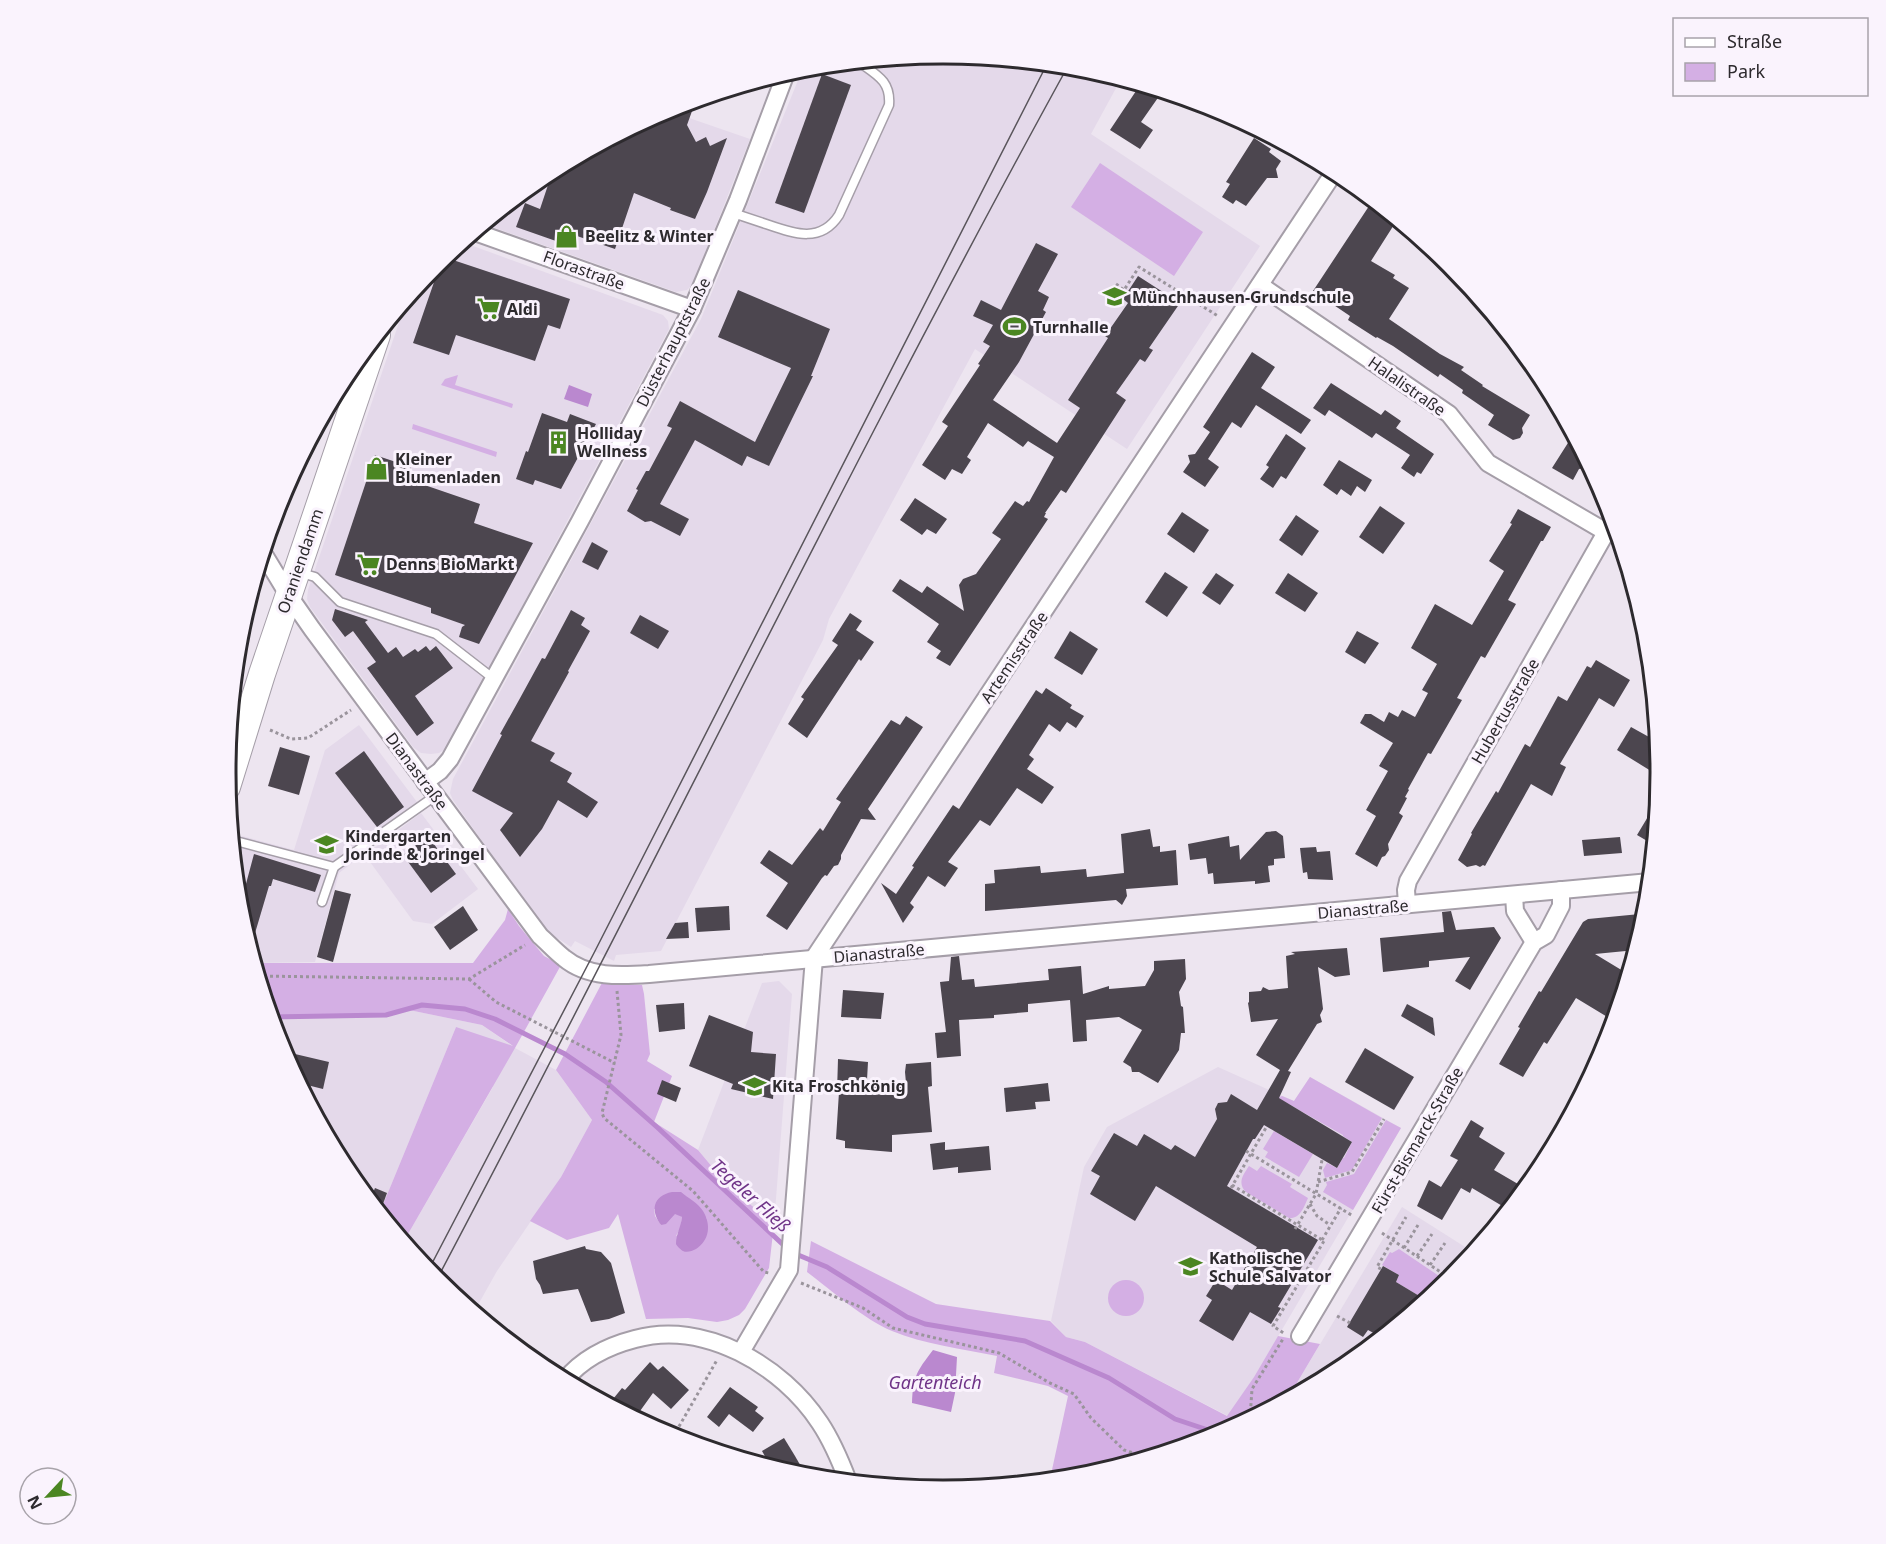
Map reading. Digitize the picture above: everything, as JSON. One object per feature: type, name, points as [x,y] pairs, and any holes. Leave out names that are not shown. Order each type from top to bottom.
[{"type":"main road","name":"Oraniendamm","points":[[236,753],[368,360]]},
{"type":"street","name":"Düsterhauptstraße","points":[[430,789],[450,759],[494,679],[692,309],[733,213],[782,84]]},
{"type":"street","name":"Artemisstraße","points":[[795,1276],[797,1178],[814,958],[1329,180]]},
{"type":"street","name":"Florastraße","points":[[483,235],[692,309]]},
{"type":"street","name":"Halalistraße","points":[[1260,285],[1449,414],[1488,463],[1605,524]]},
{"type":"street","name":"Hubertusstraße","points":[[1407,904],[1408,881],[1608,530]]},
{"type":"street","name":"Dianastraße","points":[[268,561],[289,596],[540,936],[566,960],[593,973],[616,976],[649,974],[1641,883]]},
{"type":"street","name":"Fürst-Bismarck-Straße","points":[[1300,1336],[1534,942],[1546,935],[1561,906],[1560,890]]},
{"type":"street","points":[[1514,895],[1515,911],[1534,942]]},
{"type":"street","points":[[741,1352],[786,1278],[795,1276]]},
{"type":"street","points":[[571,1374],[586,1359],[643,1336],[683,1335],[741,1352],[795,1393],[819,1421],[836,1451],[844,1472]]},
{"type":"lane","points":[[733,213],[796,234],[823,231],[833,224],[889,105],[890,94],[886,84],[869,69]]},
{"type":"lane","points":[[296,572],[315,577],[340,602],[436,634],[494,679]]},
{"type":"lane","points":[[322,902],[334,867],[430,789]]},
{"type":"lane","points":[[240,842],[334,867]]},
{"type":"path","points":[[1116,284],[1124,290],[1139,267],[1219,317]]},
{"type":"path","points":[[270,730],[291,739],[308,738],[351,710]]},
{"type":"path","points":[[266,976],[469,979],[526,944]]},
{"type":"path","points":[[469,979],[496,1002],[615,1064]]},
{"type":"path","points":[[617,991],[621,1035],[602,1113],[604,1118],[693,1191],[764,1272],[772,1274]]},
{"type":"path","points":[[1318,1182],[1352,1172],[1384,1119]]},
{"type":"path","points":[[1267,1126],[1231,1186],[1322,1240]]},
{"type":"path","points":[[1246,1151],[1355,1216]]},
{"type":"path","points":[[1297,1227],[1316,1194],[1322,1160]]},
{"type":"path","points":[[1310,1204],[1317,1216],[1330,1225]]},
{"type":"path","points":[[1251,1409],[1252,1389],[1286,1334],[1273,1326],[1341,1208]]},
{"type":"path","points":[[1381,1269],[1377,1267],[1406,1217]]},
{"type":"path","points":[[1404,1248],[1418,1225]]},
{"type":"path","points":[[1382,1233],[1442,1273]]},
{"type":"path","points":[[1417,1256],[1432,1234]]},
{"type":"path","points":[[1430,1265],[1445,1243]]},
{"type":"path","points":[[795,1276],[863,1308],[893,1328],[999,1353],[1048,1382],[1074,1394],[1091,1418],[1124,1450],[1133,1453]]},
{"type":"path","points":[[1337,1316],[1350,1323]]},
{"type":"path","points":[[678,1428],[719,1358]]},
{"type":"shaded area","points":[[943,64],[989,66],[1081,78],[1117,87],[1091,134],[1260,246],[1127,449],[975,349],[829,619],[823,640],[661,951],[616,955],[614,961],[575,941],[571,947],[545,930],[450,793],[453,779],[701,319],[798,80],[851,71]]},
{"type":"shaded area","points":[[680,115],[750,139],[693,284],[687,290],[676,292],[493,227],[550,184],[589,159],[630,137]]},
{"type":"shaded area","points":[[471,245],[663,315],[668,321],[669,329],[447,748],[439,753],[431,754],[421,753],[413,747],[310,607],[307,599],[308,590],[400,319],[443,272]]},
{"type":"shaded area","name":"Kindergarten Jorinde & Joringel","points":[[359,725],[417,802],[355,847],[361,856],[339,873],[315,962],[262,963],[249,910],[240,844],[242,836],[294,850],[325,750]]},
{"type":"shaded area","points":[[421,813],[478,889],[432,924],[413,921],[365,855]]},
{"type":"shaded area","name":"Kita Froschkönig","points":[[779,981],[792,994],[774,1224],[729,1187],[698,1150],[762,983]]},
{"type":"shaded area","points":[[409,1010],[482,1025],[515,1048],[556,1070],[592,1120],[561,1177],[497,1271],[478,1305],[408,1234],[493,1087],[456,1027],[383,1204],[330,1126],[308,1085],[279,1017],[386,1015]]},
{"type":"shaded area","name":"Katholische Schule Salvator","points":[[1218,1067],[1294,1101],[1310,1077],[1401,1128],[1254,1377],[1228,1416],[1085,1342],[1066,1337],[1051,1321],[1084,1167],[1107,1127]]},
{"type":"shaded area","name":"Katholische Schule Salvator","points":[[1402,1207],[1466,1248],[1409,1304],[1374,1333],[1295,1386]]},
{"type":"green space","points":[[1100,163],[1203,232],[1174,276],[1071,207]]},
{"type":"green space","points":[[458,375],[455,385],[513,404],[512,408],[441,385],[445,379]]},
{"type":"green space","points":[[413,424],[497,452],[496,457],[412,429]]},
{"type":"green space","points":[[508,909],[544,956],[561,965],[408,1234],[383,1204],[456,1027],[513,1046],[482,1025],[409,1010],[386,1015],[279,1017],[262,963],[473,963],[505,920]]},
{"type":"green space","points":[[604,979],[618,984],[642,985],[650,1054],[647,1061],[672,1076],[654,1122],[698,1150],[729,1187],[774,1224],[769,1268],[745,1309],[739,1315],[717,1322],[688,1318],[646,1319],[618,1214],[609,1228],[567,1240],[530,1221],[561,1177],[592,1120],[556,1070]],"holes":[[[654,1209],[707,1218],[676,1236],[681,1227],[682,1217],[675,1213],[661,1225],[655,1216]]]},
{"type":"green space","points":[[1310,1077],[1382,1118],[1352,1170],[1325,1178],[1323,1170],[1327,1163],[1337,1168],[1352,1142],[1278,1098],[1282,1096],[1294,1101]]},
{"type":"green space","points":[[1386,1120],[1401,1128],[1353,1210],[1323,1192],[1327,1185],[1326,1182],[1354,1174]]},
{"type":"green space","points":[[1274,1131],[1313,1154],[1299,1177],[1265,1157],[1268,1152],[1263,1149]]},
{"type":"green space","points":[[1249,1166],[1257,1171],[1261,1166],[1292,1184],[1290,1187],[1308,1198],[1296,1217],[1289,1218],[1243,1189],[1241,1182]]},
{"type":"green space","points":[[811,1241],[936,1304],[1050,1321],[1066,1337],[1085,1342],[1227,1416],[1254,1377],[1278,1336],[1320,1344],[1295,1386],[1256,1407],[1170,1442],[1081,1466],[1052,1470],[1068,1396],[1048,1386],[994,1373],[997,1356],[943,1346],[892,1331],[871,1320],[807,1272]]},
{"type":"green space","points":[[1399,1249],[1439,1276],[1418,1295],[1396,1282],[1399,1275],[1382,1265],[1390,1252]]},
{"type":"green space","points":[[1126,1280],[1139,1285],[1144,1298],[1139,1311],[1126,1316],[1113,1311],[1108,1298],[1113,1285]]},
{"type":"water","points":[[569,385],[592,394],[588,407],[564,399]]},
{"type":"water","points":[[672,1192],[681,1192],[696,1203],[703,1211],[707,1221],[708,1232],[704,1241],[691,1251],[682,1251],[676,1244],[682,1217],[675,1214],[666,1224],[661,1225],[655,1214],[657,1200]]},
{"type":"water","name":"Gartenteich","points":[[933,1350],[957,1357],[955,1393],[951,1412],[912,1403],[913,1386],[917,1374]]},
{"type":"building","points":[[821,75],[851,85],[804,213],[775,203]]},
{"type":"building","points":[[1135,92],[1158,98],[1141,122],[1153,130],[1140,149],[1110,130]]},
{"type":"building","points":[[692,111],[687,125],[696,142],[706,137],[710,146],[727,138],[695,219],[634,193],[615,249],[577,236],[573,247],[516,227],[525,203],[540,209],[548,186],[589,159],[630,137]]},
{"type":"building","points":[[1254,138],[1271,149],[1269,152],[1281,161],[1276,169],[1278,178],[1267,178],[1246,206],[1236,200],[1233,204],[1222,197],[1230,184],[1226,182]]},
{"type":"building","points":[[1368,207],[1393,227],[1371,261],[1395,275],[1393,278],[1409,288],[1389,319],[1440,354],[1464,367],[1461,370],[1482,386],[1530,415],[1522,428],[1523,433],[1520,438],[1513,440],[1488,425],[1494,415],[1462,393],[1463,390],[1440,374],[1438,377],[1393,346],[1348,320],[1350,316],[1313,291]]},
{"type":"building","points":[[1036,243],[1058,254],[1038,291],[1049,297],[1043,310],[1046,312],[1019,362],[993,400],[1057,443],[1080,408],[1068,400],[1108,338],[1105,336],[1128,303],[1123,299],[1138,276],[1180,303],[1149,348],[1153,350],[1145,362],[1140,359],[1116,393],[1126,400],[1066,493],[1061,490],[1045,513],[1044,517],[1048,519],[950,666],[936,658],[941,651],[927,642],[939,624],[892,591],[900,579],[922,593],[927,586],[964,611],[959,585],[963,579],[976,574],[1001,539],[992,533],[1015,501],[1023,506],[1027,501],[1029,502],[1054,457],[1028,441],[1023,447],[988,423],[967,457],[971,460],[962,474],[952,469],[945,480],[922,465],[948,426],[942,422],[990,346],[983,342],[993,325],[973,316],[981,300],[1001,310]]},
{"type":"building","name":"Aldi","points":[[455,261],[570,299],[560,329],[548,325],[535,361],[456,335],[449,355],[413,343],[434,281]]},
{"type":"building","points":[[738,290],[830,329],[811,376],[813,376],[769,466],[747,456],[742,466],[695,440],[660,504],[689,519],[680,536],[651,521],[645,522],[627,511],[638,490],[636,489],[646,471],[649,471],[672,428],[667,426],[680,401],[755,442],[791,368],[718,337]]},
{"type":"building","points":[[1252,352],[1275,367],[1261,388],[1311,420],[1301,434],[1256,405],[1241,428],[1232,422],[1208,459],[1219,467],[1205,487],[1183,472],[1190,462],[1188,455],[1195,454],[1210,432],[1203,427]]},
{"type":"building","points":[[1331,383],[1381,415],[1385,410],[1401,421],[1396,428],[1434,454],[1421,474],[1417,472],[1414,477],[1401,468],[1410,455],[1376,433],[1372,438],[1329,410],[1325,416],[1313,408]]},
{"type":"building","name":"Holliday Wellness","points":[[542,413],[567,422],[570,414],[596,424],[561,489],[535,480],[533,485],[516,479]]},
{"type":"building","points":[[1286,434],[1306,448],[1286,479],[1281,476],[1273,488],[1260,479],[1269,467],[1266,465]]},
{"type":"building","points":[[1569,442],[1582,468],[1579,469],[1573,480],[1552,468]]},
{"type":"building","points":[[375,455],[411,467],[407,479],[480,504],[474,523],[533,543],[479,644],[459,637],[465,625],[431,613],[431,608],[335,575]]},
{"type":"building","points":[[1339,460],[1372,480],[1365,492],[1357,486],[1351,496],[1341,489],[1337,495],[1323,485]]},
{"type":"building","points":[[915,498],[947,519],[936,534],[927,529],[922,535],[900,520]]},
{"type":"building","points":[[1380,506],[1405,523],[1383,554],[1359,537]]},
{"type":"building","points":[[1518,509],[1551,527],[1508,600],[1516,604],[1485,658],[1481,656],[1457,698],[1462,700],[1408,789],[1405,797],[1407,798],[1399,813],[1403,816],[1388,844],[1389,850],[1377,867],[1355,854],[1376,816],[1366,810],[1388,771],[1379,766],[1393,743],[1360,723],[1365,714],[1371,714],[1384,722],[1389,712],[1398,717],[1402,710],[1415,717],[1428,693],[1422,690],[1437,664],[1411,648],[1435,604],[1472,625],[1504,571],[1489,561],[1512,524],[1510,523]]},
{"type":"building","points":[[1182,512],[1209,530],[1194,553],[1167,534]]},
{"type":"building","points":[[1296,515],[1319,531],[1302,556],[1279,540]]},
{"type":"building","points":[[592,542],[608,551],[598,570],[582,562]]},
{"type":"building","points":[[1165,572],[1188,587],[1167,617],[1145,602]]},
{"type":"building","points":[[1216,573],[1234,585],[1220,605],[1202,593]]},
{"type":"building","points":[[1288,573],[1318,593],[1305,612],[1275,593]]},
{"type":"building","points":[[335,609],[368,620],[365,622],[388,653],[396,647],[403,657],[415,649],[418,652],[426,646],[430,651],[436,646],[453,668],[415,696],[434,723],[417,736],[367,668],[376,662],[353,631],[345,637],[332,620]]},
{"type":"building","points":[[571,610],[585,618],[581,625],[590,631],[531,741],[555,753],[550,761],[572,773],[567,782],[598,802],[587,818],[558,800],[542,829],[520,857],[500,830],[513,813],[472,791],[502,735],[500,734]]},
{"type":"building","points":[[850,613],[862,621],[856,630],[874,642],[861,661],[859,659],[807,738],[788,724],[804,699],[801,697],[838,645],[832,641]]},
{"type":"building","points":[[640,615],[669,631],[658,649],[630,633]]},
{"type":"building","points":[[1070,631],[1098,649],[1082,675],[1054,658]]},
{"type":"building","points":[[1357,631],[1379,643],[1365,664],[1345,652]]},
{"type":"building","points":[[1596,660],[1630,680],[1614,707],[1599,698],[1560,764],[1566,767],[1552,796],[1531,784],[1485,866],[1467,867],[1458,860],[1471,833],[1496,791],[1498,793],[1525,744],[1530,747],[1558,696],[1567,701],[1587,666],[1591,668]]},
{"type":"building","points":[[1046,688],[1072,705],[1070,708],[1084,716],[1076,728],[1067,722],[1060,732],[1049,724],[1029,755],[1034,759],[1027,769],[1054,787],[1042,804],[1017,788],[990,826],[980,820],[948,862],[958,868],[945,887],[928,876],[910,903],[914,907],[903,923],[881,883],[896,894],[953,805],[959,809],[1036,690],[1042,694]]},
{"type":"building","points":[[906,716],[923,727],[868,809],[876,820],[861,819],[838,865],[822,878],[787,930],[766,916],[788,883],[760,863],[769,850],[792,865],[820,828],[823,831],[841,802],[836,799],[891,720],[900,725]]},
{"type":"building","points":[[1631,727],[1649,737],[1650,770],[1617,750]]},
{"type":"building","points":[[280,747],[310,756],[299,795],[268,786]]},
{"type":"building","points":[[364,751],[404,807],[377,827],[335,773]]},
{"type":"building","points":[[1649,815],[1647,841],[1637,835]]},
{"type":"building","points":[[1150,829],[1153,847],[1160,846],[1160,852],[1176,850],[1178,885],[1126,889],[1127,896],[1122,905],[1116,900],[985,911],[985,884],[995,883],[994,870],[1040,866],[1041,873],[1086,869],[1087,877],[1124,873],[1121,834]]},
{"type":"building","points":[[1276,831],[1283,836],[1285,858],[1274,859],[1274,865],[1268,866],[1270,882],[1214,884],[1213,873],[1208,874],[1206,858],[1190,860],[1188,844],[1229,836],[1230,847],[1239,845],[1240,860],[1266,832]]},
{"type":"building","points":[[428,836],[456,874],[431,893],[403,855]]},
{"type":"building","points":[[1620,837],[1622,853],[1584,856],[1582,840]]},
{"type":"building","points":[[1316,847],[1317,852],[1330,851],[1333,880],[1308,879],[1307,872],[1303,873],[1300,848]]},
{"type":"building","points":[[254,854],[321,875],[315,892],[273,879],[255,934],[245,886]]},
{"type":"building","points":[[335,890],[351,894],[333,962],[317,957]]},
{"type":"building","points":[[463,906],[478,930],[450,950],[434,927]]},
{"type":"building","points":[[729,906],[730,930],[697,932],[695,908]]},
{"type":"building","points":[[1451,911],[1456,930],[1494,927],[1501,938],[1470,990],[1455,981],[1470,957],[1429,961],[1429,967],[1383,972],[1380,938],[1444,932],[1442,912]]},
{"type":"building","points":[[1636,914],[1627,951],[1595,954],[1622,970],[1607,1017],[1576,998],[1547,1044],[1544,1042],[1523,1077],[1499,1064],[1539,991],[1541,992],[1583,922],[1588,919]]},
{"type":"building","points":[[688,922],[689,938],[666,939],[675,923]]},
{"type":"building","points":[[1347,948],[1350,975],[1335,977],[1318,967],[1323,1009],[1320,1015],[1322,1022],[1317,1024],[1288,1071],[1291,1072],[1279,1098],[1352,1142],[1337,1168],[1264,1125],[1253,1139],[1227,1186],[1318,1240],[1278,1307],[1281,1308],[1271,1324],[1250,1312],[1233,1341],[1199,1321],[1212,1300],[1206,1296],[1216,1280],[1232,1290],[1257,1247],[1156,1186],[1135,1221],[1090,1194],[1100,1176],[1091,1171],[1114,1133],[1137,1146],[1144,1134],[1171,1150],[1175,1145],[1195,1157],[1217,1119],[1215,1109],[1218,1103],[1227,1102],[1231,1094],[1257,1110],[1280,1070],[1256,1055],[1278,1019],[1251,1022],[1249,992],[1261,991],[1263,987],[1269,990],[1288,988],[1286,956],[1295,954],[1291,952]]},
{"type":"building","points":[[959,956],[962,980],[974,979],[975,987],[1049,980],[1048,969],[1081,966],[1083,994],[1109,986],[1109,989],[1145,986],[1154,970],[1154,961],[1185,959],[1186,979],[1179,992],[1185,1033],[1181,1033],[1179,1050],[1158,1083],[1139,1072],[1132,1072],[1131,1067],[1123,1062],[1142,1030],[1119,1017],[1086,1020],[1087,1041],[1073,1042],[1070,1000],[1028,1004],[1028,1012],[994,1015],[994,1018],[959,1020],[961,1056],[937,1058],[935,1033],[946,1032],[940,982],[949,981],[951,957]]},
{"type":"building","points":[[843,990],[884,993],[881,1019],[841,1017]]},
{"type":"building","points":[[684,1003],[685,1029],[659,1032],[656,1005]]},
{"type":"building","points":[[1407,1004],[1433,1018],[1435,1036],[1401,1016]]},
{"type":"building","points":[[709,1015],[753,1032],[751,1052],[776,1054],[773,1099],[731,1089],[733,1084],[689,1066]]},
{"type":"building","points":[[1365,1048],[1414,1077],[1394,1110],[1345,1082]]},
{"type":"building","points":[[295,1056],[329,1062],[323,1089],[308,1085]]},
{"type":"building","points":[[838,1059],[868,1062],[867,1080],[906,1083],[906,1064],[931,1062],[932,1086],[928,1087],[932,1132],[892,1135],[892,1152],[845,1148],[845,1141],[836,1139],[839,1092],[837,1092]]},
{"type":"building","points":[[662,1080],[681,1088],[676,1102],[657,1094]]},
{"type":"building","points":[[1048,1083],[1050,1101],[1035,1102],[1036,1109],[1006,1112],[1004,1088]]},
{"type":"building","points":[[1471,1120],[1484,1128],[1479,1137],[1505,1153],[1494,1170],[1518,1184],[1502,1206],[1472,1188],[1470,1193],[1461,1188],[1442,1220],[1417,1206],[1429,1180],[1441,1187],[1458,1160],[1450,1156]]},
{"type":"building","points":[[945,1142],[945,1150],[989,1146],[991,1170],[958,1173],[958,1167],[933,1170],[930,1144]]},
{"type":"building","points":[[375,1188],[387,1193],[383,1204],[382,1203],[374,1191]]},
{"type":"building","points":[[585,1246],[586,1249],[601,1252],[611,1263],[625,1313],[591,1322],[578,1289],[543,1294],[536,1279],[533,1261]]},
{"type":"building","points":[[1383,1266],[1399,1275],[1396,1282],[1418,1295],[1374,1333],[1368,1330],[1363,1337],[1347,1327]]},
{"type":"building","points":[[650,1362],[658,1370],[663,1366],[689,1390],[671,1409],[653,1393],[640,1411],[614,1398],[622,1388],[625,1390]]},
{"type":"building","points":[[730,1387],[758,1407],[755,1411],[764,1418],[753,1432],[729,1414],[719,1427],[707,1417]]},
{"type":"building","points":[[784,1438],[800,1465],[765,1456],[762,1451]]},
{"type":"waterway","name":"Tegeler Fließ","points":[[279,1017],[386,1015],[422,1005],[465,1009],[495,1019],[565,1054],[606,1082],[791,1252],[827,1267],[907,1317],[925,1324],[1025,1341],[1109,1378],[1175,1419],[1205,1429]]},
{"type":"tram line","points":[[433,1261],[595,951],[1043,72]]},
{"type":"tram line","points":[[442,1270],[986,216],[1063,75]]},
{"type":"place","name":"Beelitz & Winter","points":[[567,236]]},
{"type":"place","name":"Münchhausen-Grundschule","points":[[1114,297]]},
{"type":"place","name":"Aldi","points":[[489,309]]},
{"type":"place","name":"Turnhalle","points":[[1015,327]]},
{"type":"place","name":"Holliday Wellness","points":[[559,442]]},
{"type":"place","name":"Kleiner Blumenladen","points":[[377,468]]},
{"type":"place","name":"Denns BioMarkt","points":[[368,564]]},
{"type":"place","name":"Kindergarten Jorinde & Joringel","points":[[327,845]]},
{"type":"place","name":"Kita Froschkönig","points":[[754,1086]]},
{"type":"place","name":"Katholische Schule Salvator","points":[[1191,1267]]}]
